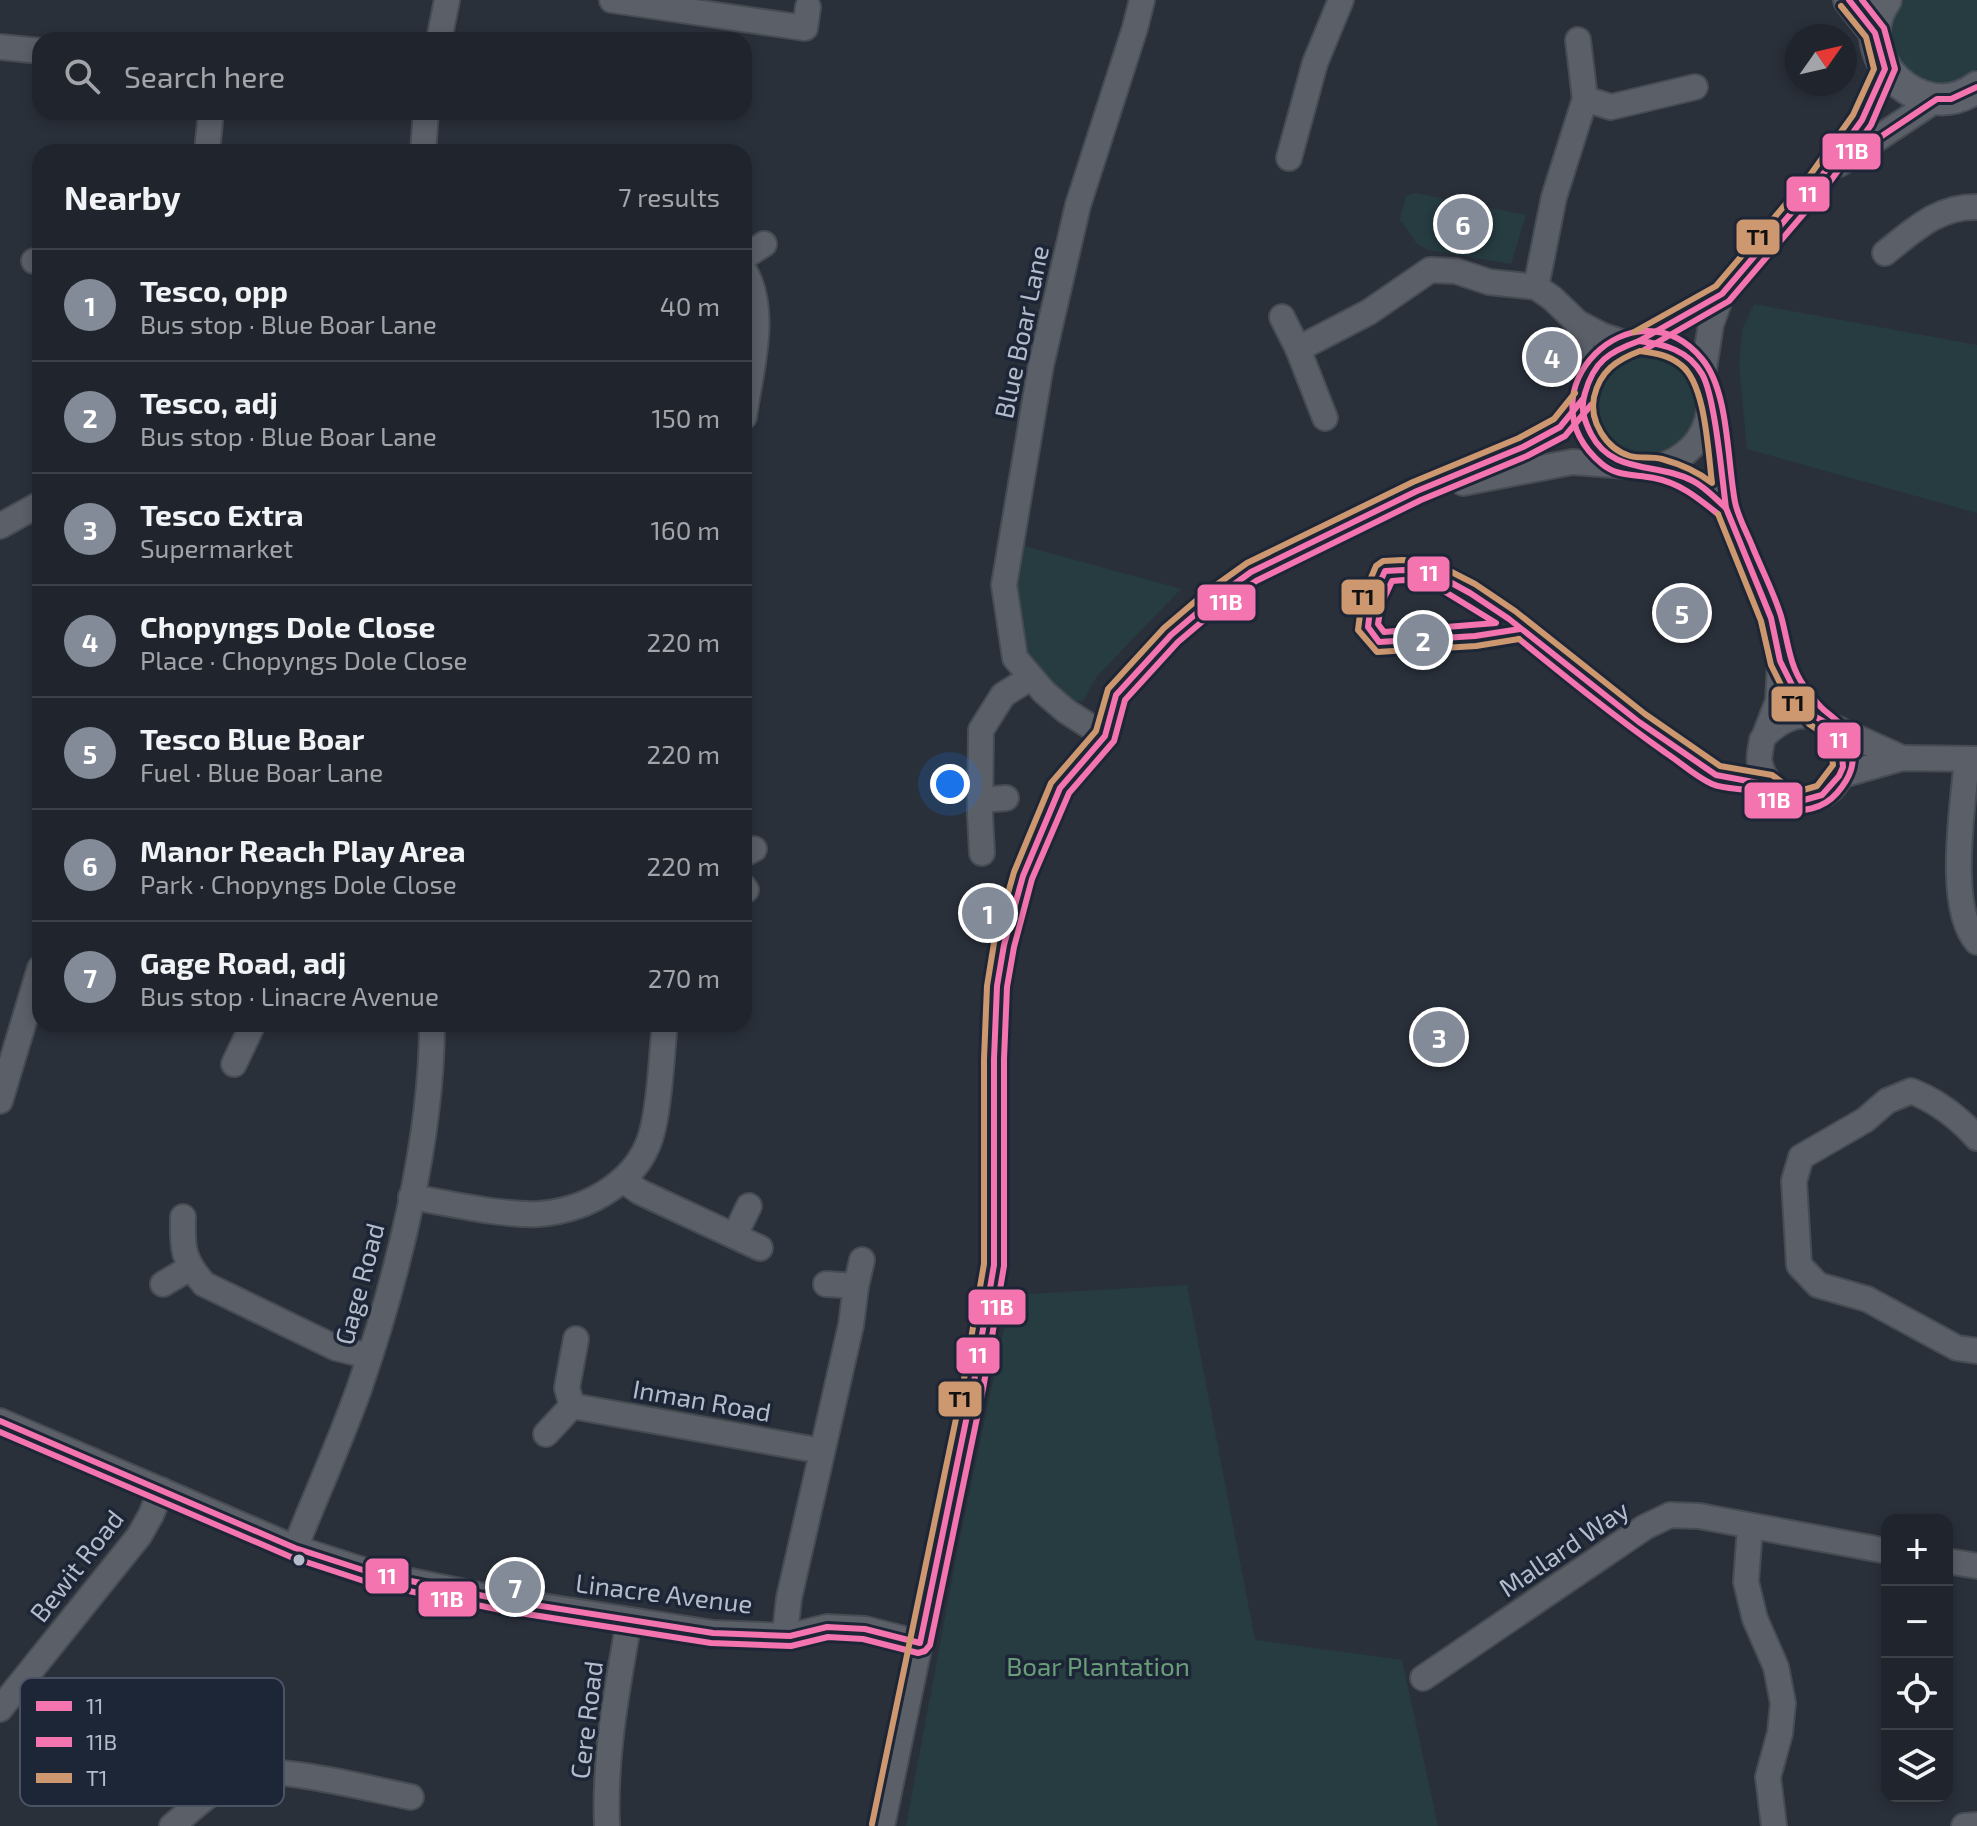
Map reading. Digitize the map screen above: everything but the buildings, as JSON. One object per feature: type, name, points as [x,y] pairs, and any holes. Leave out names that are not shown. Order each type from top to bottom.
[{"type":"main road","points":[[1849,0],[1875,33],[1880,58],[1895,81],[1913,93],[1960,98]]},
{"type":"main road","points":[[1875,33],[1886,0]]},
{"type":"street","points":[[441,32],[447,0]]},
{"type":"street","points":[[612,0],[805,28],[808,7]]},
{"type":"street","name":"Blue Boar Lane","points":[[1105,736],[1066,711],[1030,678],[1015,658],[1004,585],[1041,365],[1078,205],[1142,0]]},
{"type":"street","points":[[1289,158],[1315,63],[1341,0]]},
{"type":"street","points":[[1536,287],[1554,197],[1585,99],[1578,40]]},
{"type":"street","points":[[0,47],[32,50]]},
{"type":"street","points":[[1780,661],[1794,689],[1841,743],[1843,767],[1839,776],[1822,795],[1804,800],[1786,797],[1769,785],[1759,762],[1778,701],[1780,661],[1771,618],[1726,508],[1703,375],[1711,324],[1722,294],[1816,184],[1862,120],[1885,69]]},
{"type":"street","points":[[1585,99],[1611,107],[1695,87]]},
{"type":"street","points":[[1816,184],[1847,157],[1960,98]]},
{"type":"street","points":[[208,144],[210,120]]},
{"type":"street","points":[[424,144],[425,120]]},
{"type":"street","points":[[1885,253],[1932,216],[1962,207],[1977,207]]},
{"type":"street","points":[[1298,349],[1369,312],[1430,270],[1456,271],[1489,282],[1536,287],[1578,323],[1633,343],[1664,344],[1688,357],[1703,375]]},
{"type":"street","points":[[752,291],[756,302],[752,363]]},
{"type":"street","points":[[882,1826],[973,1387],[994,1265],[994,1046],[997,986],[1004,945],[1023,876],[1060,788],[1105,736],[1116,695],[1171,635],[1211,601],[1251,572],[1417,491],[1523,447],[1560,427],[1584,392],[1590,374],[1612,351],[1633,343],[1722,294]]},
{"type":"street","points":[[1282,317],[1325,418]]},
{"type":"street","points":[[1578,323],[1584,392],[1583,419],[1594,440],[1609,457],[1629,466]]},
{"type":"street","points":[[1657,468],[1676,461],[1695,446],[1707,427],[1710,402]]},
{"type":"street","points":[[1417,491],[1572,462],[1657,468],[1694,481],[1726,508]]},
{"type":"street","points":[[0,526],[32,508]]},
{"type":"street","points":[[982,853],[981,730],[1003,695],[1030,678]]},
{"type":"street","points":[[1764,738],[1779,721],[1797,715],[1822,721],[1902,758]]},
{"type":"street","points":[[1839,776],[1902,758],[1972,759],[1958,878],[1967,930],[1977,942]]},
{"type":"street","points":[[981,800],[1006,798]]},
{"type":"street","points":[[0,1101],[32,995]]},
{"type":"street","points":[[234,1064],[249,1032]]},
{"type":"street","name":"Gage Road","points":[[295,1548],[358,1390],[404,1234],[426,1115],[432,1032]]},
{"type":"street","points":[[411,1197],[536,1214],[564,1210],[601,1195],[624,1181],[642,1156],[653,1129],[664,1032]]},
{"type":"street","points":[[1972,1122],[1911,1091],[1887,1101],[1865,1120],[1801,1157],[1794,1181],[1799,1265],[1818,1285],[1867,1299],[1957,1348],[1977,1351]]},
{"type":"street","points":[[624,1181],[640,1192],[760,1248]]},
{"type":"street","points":[[735,1235],[749,1206]]},
{"type":"street","points":[[183,1217],[182,1249],[190,1268],[204,1284],[336,1348],[369,1356]]},
{"type":"street","points":[[790,1636],[786,1624],[789,1598],[851,1325],[862,1260]]},
{"type":"street","points":[[163,1284],[190,1268]]},
{"type":"street","points":[[826,1284],[856,1286]]},
{"type":"street","points":[[546,1434],[572,1406],[567,1388],[576,1339]]},
{"type":"street","name":"Inman Road","points":[[572,1406],[822,1451]]},
{"type":"street","name":"Linacre Avenue","points":[[0,1421],[295,1548],[372,1573],[503,1600],[713,1633],[790,1636],[827,1627],[865,1629],[920,1643]]},
{"type":"street","name":"Bewit Road","points":[[25,1678],[139,1536],[161,1490]]},
{"type":"street","name":"Mallard Way","points":[[1423,1678],[1645,1527],[1670,1515],[1699,1516],[1881,1550]]},
{"type":"street","points":[[1750,1527],[1746,1582],[1755,1619],[1776,1667],[1783,1703],[1780,1733],[1768,1777],[1774,1826]]},
{"type":"street","points":[[1953,1562],[1977,1566]]},
{"type":"street","name":"Cere Road","points":[[607,1826],[605,1797],[629,1621]]},
{"type":"street","name":"Bewit Road","points":[[0,1709],[20,1684]]},
{"type":"street","points":[[284,1773],[411,1797]]},
{"type":"street","points":[[172,1826],[197,1806]]},
{"type":"street","points":[[1964,1826],[1977,1825]]},
{"type":"green space","points":[[1905,0],[1977,0],[1977,68],[1959,81],[1940,85],[1922,81],[1907,71],[1896,57],[1892,39],[1894,20]]},
{"type":"green space","points":[[1415,193],[1526,215],[1511,264],[1428,250],[1417,244],[1400,219],[1406,196]]},
{"type":"green space","points":[[1754,304],[1977,345],[1977,513],[1747,449],[1739,364],[1743,328]]},
{"type":"green space","points":[[1646,357],[1665,361],[1681,371],[1691,387],[1695,406],[1691,425],[1681,441],[1665,451],[1646,455],[1627,451],[1611,441],[1601,425],[1597,406],[1601,387],[1611,371],[1627,361]]},
{"type":"green space","points":[[1017,544],[1181,589],[1097,676],[1083,701],[1060,701],[1013,648]]},
{"type":"green space","name":"Boar Plantation","points":[[1187,1285],[1255,1640],[1402,1660],[1438,1826],[906,1826],[959,1543],[1011,1295]]},
{"type":"transit line","name":"11","points":[[1639,341],[1722,294],[1816,184],[1862,120],[1885,69],[1875,33],[1849,0]]},
{"type":"transit line","name":"11B","points":[[1644,350],[1729,301],[1824,190],[1871,125],[1895,69],[1884,28],[1862,0]]},
{"type":"transit line","name":"T1","points":[[1634,332],[1716,286],[1808,178],[1853,115],[1874,69],[1866,37],[1841,6]]},
{"type":"transit line","name":"11","points":[[1834,168],[1937,99],[1951,99],[1977,87]]},
{"type":"transit line","name":"11B","points":[[1519,639],[1628,725],[1706,781],[1760,793],[1789,809],[1804,810],[1826,803],[1849,775],[1853,757],[1851,742],[1844,728],[1811,696],[1795,670],[1778,607],[1736,508],[1726,427],[1711,373],[1702,359],[1675,337],[1646,331],[1619,338],[1595,354],[1579,378],[1572,406],[1579,435],[1608,468],[1672,483],[1718,514]]},
{"type":"transit line","name":"11","points":[[1639,341],[1683,354],[1702,374],[1714,418],[1726,508],[1693,481],[1611,456],[1591,434],[1583,404],[1593,373],[1611,354],[1639,341]]},
{"type":"transit line","name":"T1","points":[[1640,351],[1672,359],[1689,374],[1701,403],[1712,483],[1675,463],[1621,452],[1601,433],[1593,406],[1600,380],[1616,363],[1640,351]]},
{"type":"transit line","name":"T1","points":[[872,1824],[963,1385],[984,1264],[984,1059],[987,986],[994,943],[1014,872],[1051,783],[1096,731],[1108,689],[1164,628],[1205,593],[1247,563],[1413,482],[1519,438],[1554,419],[1575,393]]},
{"type":"transit line","name":"11","points":[[0,1421],[295,1548],[372,1573],[503,1600],[713,1633],[790,1636],[827,1627],[865,1629],[920,1643],[973,1387],[994,1265],[997,986],[1004,945],[1023,876],[1060,788],[1105,736],[1116,695],[1171,635],[1211,601],[1251,572],[1417,491],[1523,447],[1560,427],[1583,399]]},
{"type":"transit line","name":"11B","points":[[0,1432],[291,1557],[370,1583],[501,1610],[711,1643],[791,1646],[828,1637],[863,1639],[918,1653],[925,1651],[930,1645],[983,1389],[1004,1266],[1007,987],[1032,879],[1069,793],[1114,741],[1125,700],[1178,642],[1217,609],[1256,581],[1421,500],[1527,456],[1565,436],[1591,405]]},
{"type":"transit line","name":"11","points":[[1520,629],[1475,636],[1379,642],[1368,627],[1371,602],[1385,571],[1404,570],[1437,575],[1509,619],[1639,722],[1716,775],[1769,785],[1786,797],[1804,800],[1822,795],[1843,767],[1841,743],[1828,724],[1816,717],[1794,689],[1780,661],[1771,618],[1726,508]]},
{"type":"transit line","name":"T1","points":[[1519,639],[1476,646],[1377,652],[1358,630],[1362,599],[1376,566],[1383,561],[1403,560],[1438,565],[1475,584],[1515,611],[1645,714],[1720,766],[1772,775],[1790,788],[1803,790],[1817,786],[1833,765],[1831,746],[1786,695],[1771,665],[1761,621],[1718,514]]},
{"type":"transit line","name":"11B","points":[[1404,580],[1434,585],[1496,623],[1384,632],[1378,624],[1381,605],[1392,581],[1404,580]]},
{"type":"place","name":"Manor Reach Play Area","points":[[1463,224]]},
{"type":"place","name":"Chopyngs Dole Close","points":[[1552,357]]},
{"type":"place","name":"Tesco Blue Boar","points":[[1682,613]]},
{"type":"place","name":"Tesco, adj","points":[[1423,640]]},
{"type":"place","name":"Tesco, opp","points":[[988,913]]},
{"type":"place","name":"Tesco Extra","points":[[1439,1037]]},
{"type":"place","name":"Gage Road, adj","points":[[515,1587]]}]
